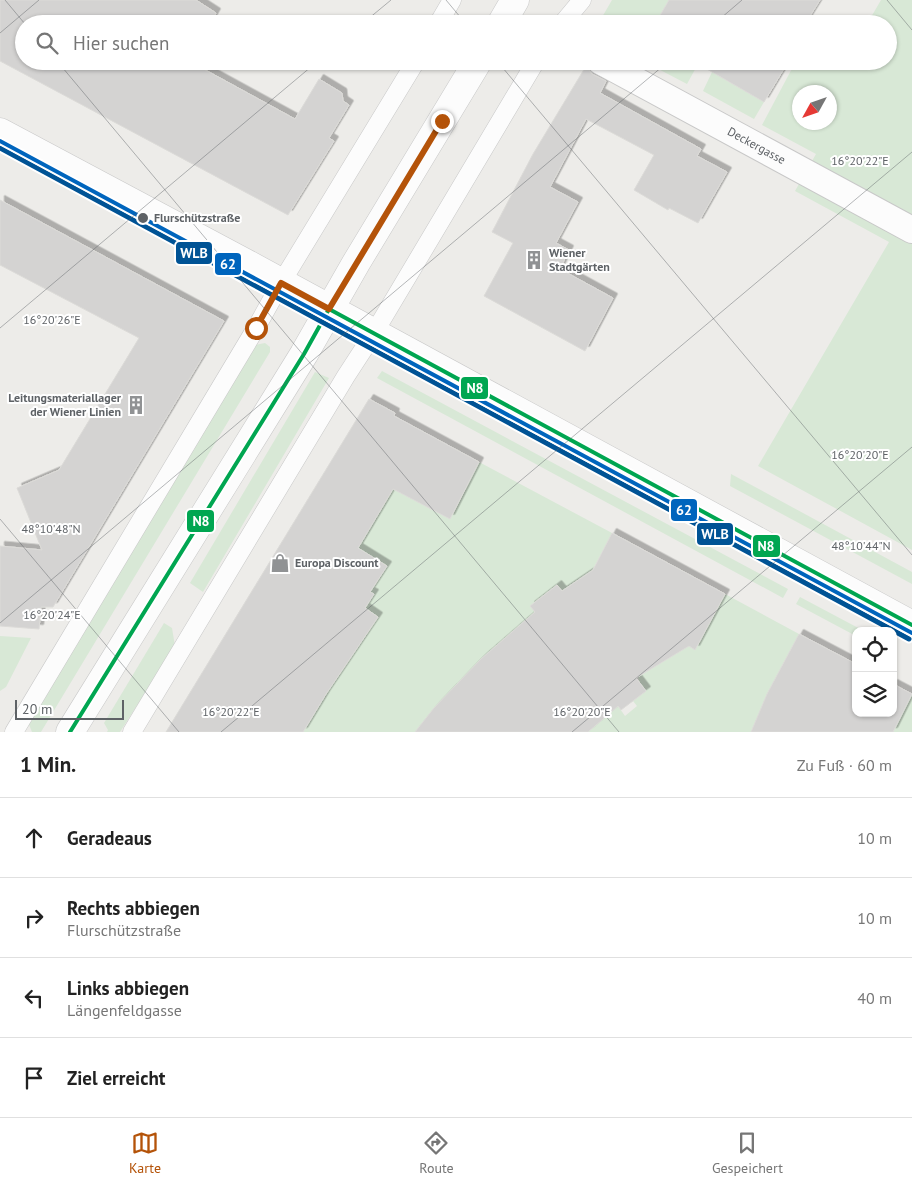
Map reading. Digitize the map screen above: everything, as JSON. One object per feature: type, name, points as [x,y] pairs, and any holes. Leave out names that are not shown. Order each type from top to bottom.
[{"type":"street","points":[[506,15],[515,0]]},
{"type":"street","points":[[70,732],[304,354],[473,70]]},
{"type":"street","name":"Deckergasse","points":[[617,70],[912,230]]},
{"type":"street","points":[[0,132],[912,625]]},
{"type":"lane","points":[[443,15],[452,0]]},
{"type":"lane","points":[[570,15],[582,0]]},
{"type":"lane","points":[[14,732],[251,337],[281,283],[411,70]]},
{"type":"lane","points":[[132,732],[531,70]]},
{"type":"green space","points":[[612,0],[669,0],[660,15],[603,15]]},
{"type":"green space","points":[[881,0],[912,0],[912,550],[758,466],[889,242],[795,191],[816,154],[762,125],[791,70],[897,70],[897,15],[872,15]]},
{"type":"green space","points":[[660,70],[695,70],[687,84]]},
{"type":"green space","points":[[712,72],[764,102],[754,119],[703,91]]},
{"type":"green space","points":[[265,343],[270,347],[270,352],[41,732],[32,732],[28,722],[255,345]]},
{"type":"green space","points":[[382,371],[788,589],[783,598],[377,378]]},
{"type":"green space","points":[[315,372],[329,378],[203,592],[190,583]]},
{"type":"green space","points":[[479,462],[612,533],[589,577],[577,581],[562,591],[557,585],[530,606],[535,612],[481,659],[415,732],[303,732],[378,617],[365,608],[373,594],[370,592],[387,566],[358,548],[390,487],[450,519]]},
{"type":"green space","points":[[731,474],[912,572],[912,584],[730,486]]},
{"type":"green space","points":[[725,594],[799,634],[770,689],[751,732],[588,732],[618,706],[625,716],[637,706],[633,701],[646,691],[638,676],[671,657],[679,641],[695,649]]},
{"type":"green space","points":[[800,597],[856,627],[852,627],[852,634],[796,604]]},
{"type":"green space","points":[[164,623],[172,628],[175,646],[120,732],[107,732],[108,730],[104,723]]},
{"type":"green space","points":[[0,636],[31,638],[6,687],[0,691]]},
{"type":"green space","points":[[912,694],[912,732],[893,732]]},
{"type":"building","points":[[0,0],[196,0],[216,13],[215,15],[15,15],[15,69],[0,61]]},
{"type":"building","points":[[669,0],[820,0],[811,15],[660,15]]},
{"type":"building","points":[[17,70],[205,70],[295,119],[319,79],[342,93],[343,101],[349,105],[329,138],[334,141],[288,215]]},
{"type":"building","points":[[584,70],[589,70],[592,74],[606,81],[600,93],[701,149],[697,156],[727,172],[698,223],[669,208],[668,210],[634,190],[654,155],[586,119],[550,187],[578,202],[556,243],[569,250],[560,269],[613,298],[585,351],[484,296],[513,243],[492,232],[533,154]]},
{"type":"building","points":[[709,70],[783,70],[764,102]]},
{"type":"building","name":"Leitungsmateriallager der Wiener Linien","points":[[0,200],[224,321],[53,607],[41,607],[39,629],[0,626],[0,546],[42,550],[17,488],[59,470],[139,338],[0,265]]},
{"type":"building","points":[[369,399],[395,413],[394,416],[479,462],[450,519],[393,489],[358,548],[387,566],[370,592],[374,594],[365,608],[378,617],[303,732],[166,732]]},
{"type":"building","points":[[612,533],[725,594],[695,650],[689,646],[636,678],[646,691],[621,710],[618,706],[588,732],[415,732],[434,708],[481,659],[535,612],[530,606],[557,585],[562,591],[593,570]]},
{"type":"building","points":[[799,634],[852,662],[852,717],[897,717],[897,686],[912,694],[893,732],[751,732],[767,694]]},
{"type":"transit line","name":"62","points":[[0,141],[912,633]]},
{"type":"transit line","name":"WLB","points":[[0,148],[909,639]]},
{"type":"transit line","name":"N8","points":[[329,309],[912,625]]},
{"type":"transit line","name":"N8","points":[[70,732],[304,354],[329,309]]},
{"type":"place","name":"Flurschützstraße","points":[[143,218]]},
{"type":"place","name":"Wiener Stadtgärten","points":[[534,260]]},
{"type":"place","name":"Leitungsmateriallager der Wiener Linien","points":[[136,405]]},
{"type":"place","name":"Europa Discount","points":[[280,563]]},
{"type":"route","points":[[256,328],[281,283],[329,309],[442,121]]}]
